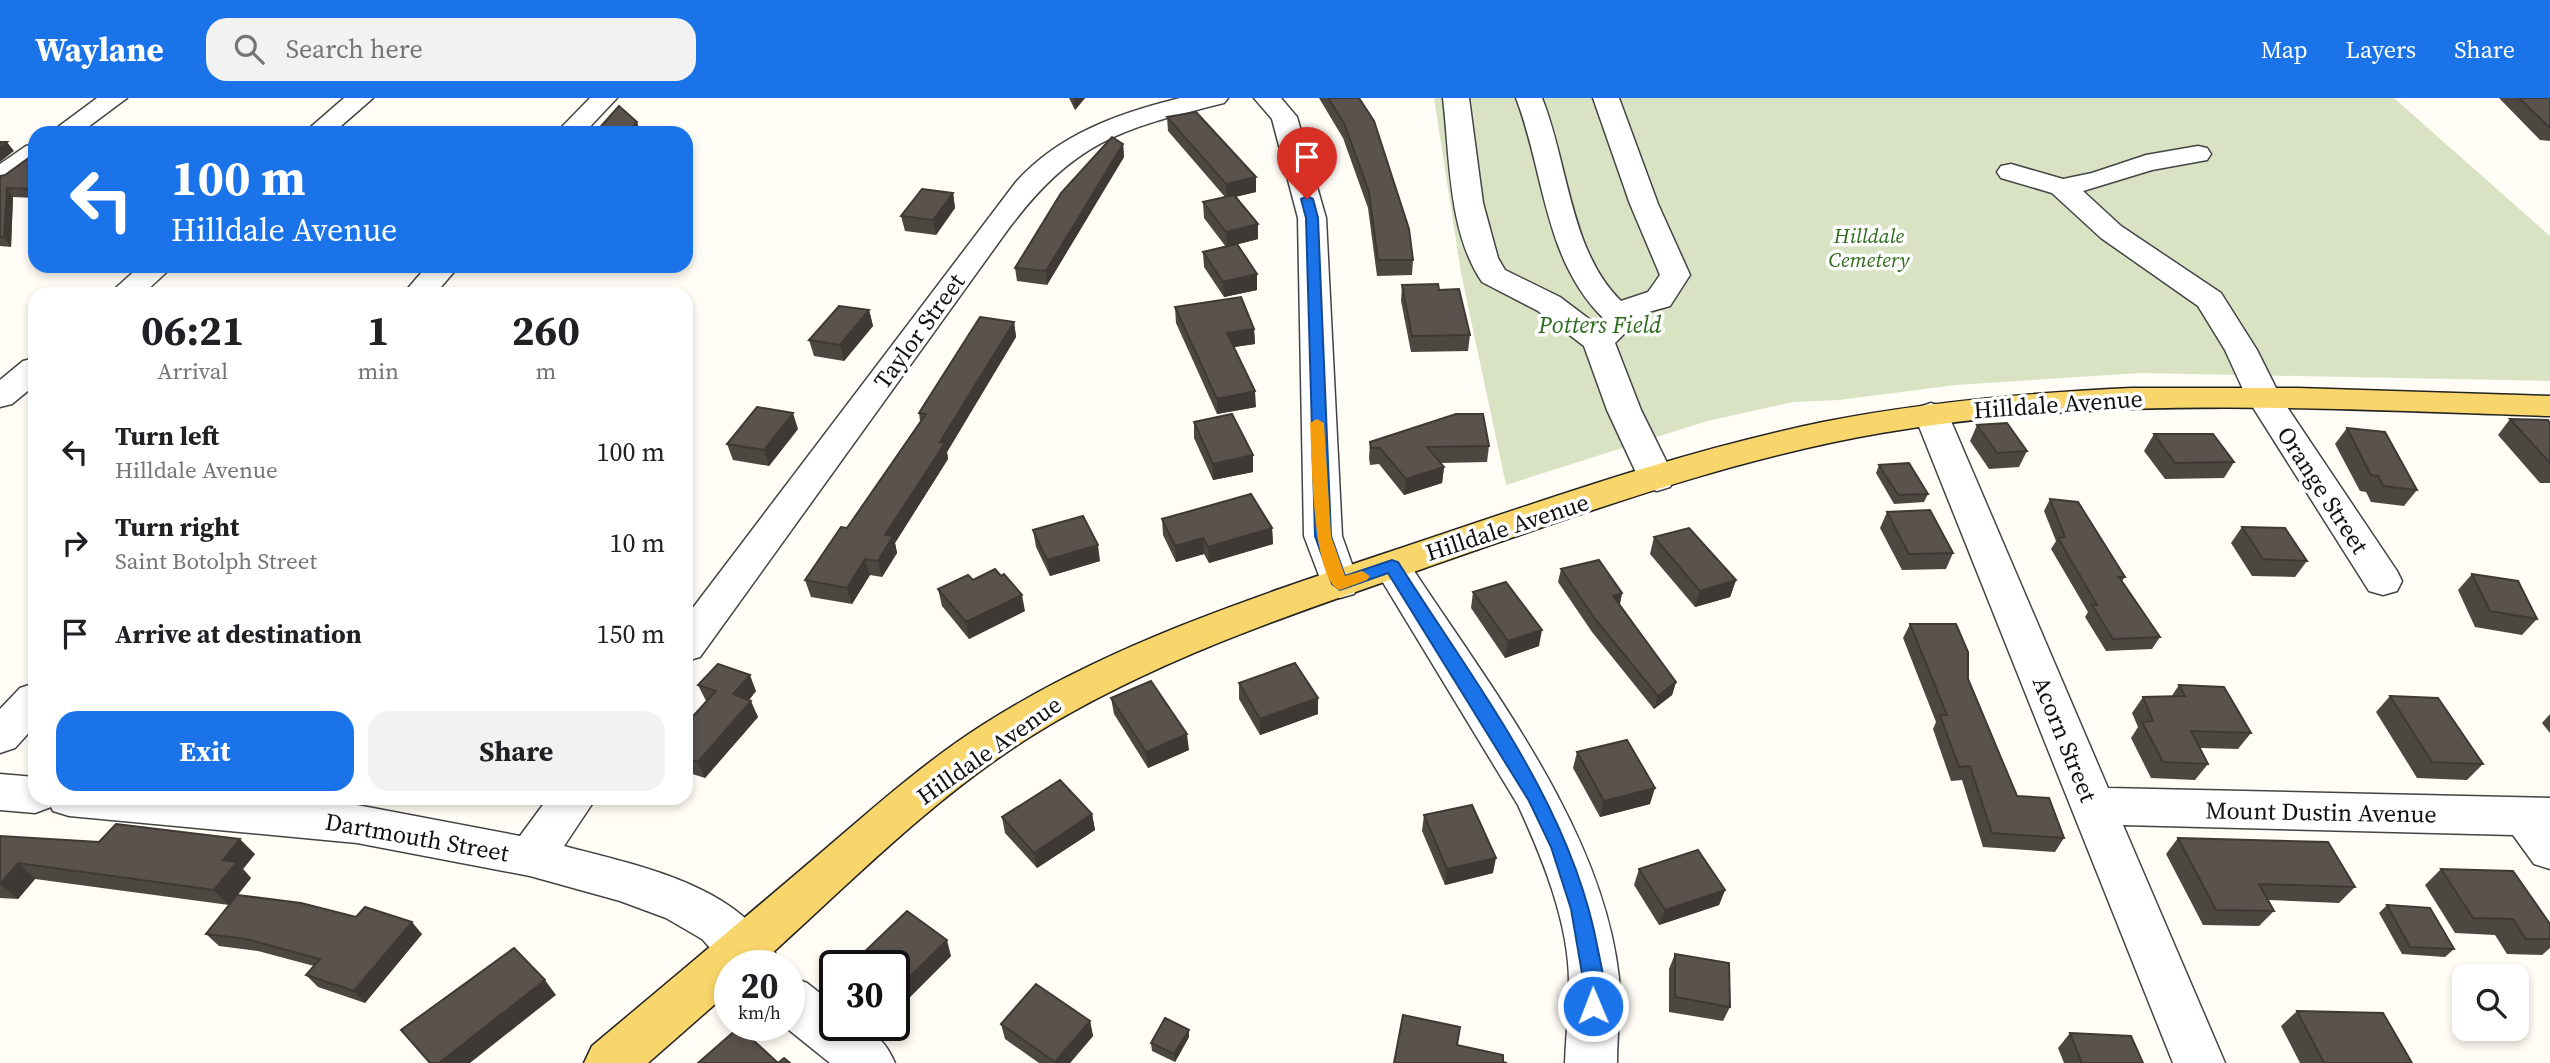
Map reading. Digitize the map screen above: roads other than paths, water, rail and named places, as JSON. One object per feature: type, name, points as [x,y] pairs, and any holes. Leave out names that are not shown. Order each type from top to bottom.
[{"type":"main road","name":"Hilldale Avenue","points":[[758,950],[903,809],[1015,726],[1101,678],[1170,646],[1340,584],[1657,479],[1830,431],[1931,414],[2123,398],[2264,398],[2549,406]]},
{"type":"main road","name":"Hilldale Avenue","points":[[610,1063],[714,985]]},
{"type":"street","points":[[73,126],[114,98]]},
{"type":"street","points":[[326,126],[360,98]]},
{"type":"street","points":[[576,126],[604,98]]},
{"type":"street","name":"Taylor Street","points":[[693,637],[999,222],[1041,171],[1104,130],[1173,106],[1215,98]]},
{"type":"street","points":[[1267,98],[1284,117],[1312,218],[1323,536],[1340,584]]},
{"type":"street","points":[[1456,98],[1469,203],[1483,258],[1493,276],[1611,331]]},
{"type":"street","points":[[1529,98],[1542,132],[1575,259],[1599,299],[1611,331],[1624,410],[1657,479]]},
{"type":"street","points":[[1606,98],[1644,204],[1675,275],[1659,299],[1634,306],[1611,331]]},
{"type":"street","points":[[2011,172],[2062,187],[2098,180],[2157,160],[2198,154]]},
{"type":"street","points":[[0,176],[28,157]]},
{"type":"street","name":"Orange Street","points":[[2062,187],[2111,232],[2210,300],[2241,350],[2264,398],[2382,581]]},
{"type":"street","points":[[132,287],[150,273]]},
{"type":"street","points":[[424,287],[438,273]]},
{"type":"street","points":[[0,397],[28,374]]},
{"type":"street","name":"Acorn Street","points":[[1931,414],[2199,1063]]},
{"type":"street","points":[[1392,566],[1536,797],[1560,847],[1581,909],[1594,979],[1591,1063]]},
{"type":"street","points":[[0,737],[28,707]]},
{"type":"street","points":[[0,792],[28,794]]},
{"type":"street","name":"Dartmouth Street","points":[[146,805],[357,824],[530,857],[620,880],[683,903],[719,924],[743,950]]},
{"type":"street","points":[[530,857],[569,805]]},
{"type":"street","name":"Mount Dustin Avenue","points":[[2093,806],[2542,828]]},
{"type":"street","points":[[805,1012],[869,1063]]},
{"type":"park label","name":"Hilldale Cemetery","points":[[1869,247]]},
{"type":"park label","name":"Potters Field","points":[[1600,324]]}]
